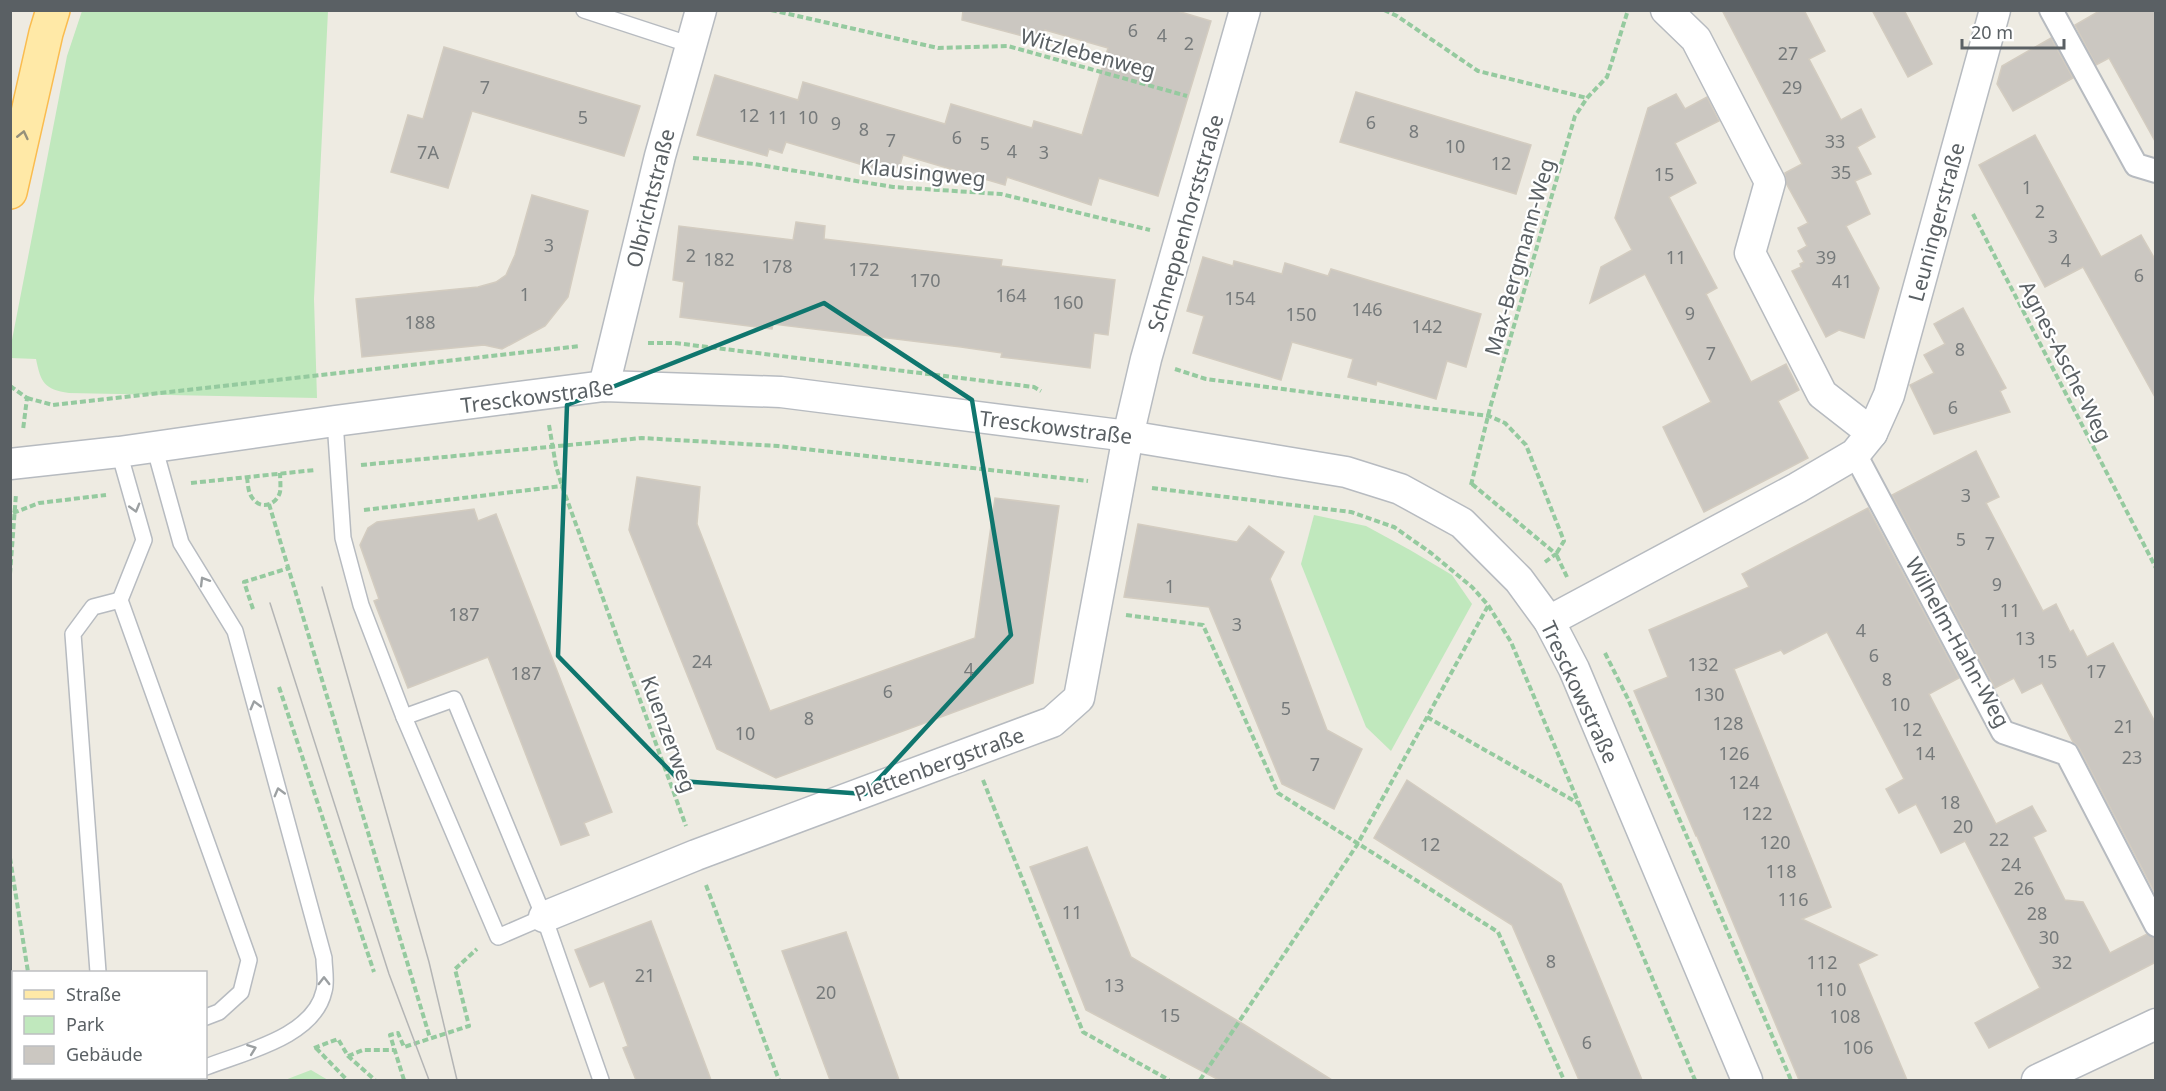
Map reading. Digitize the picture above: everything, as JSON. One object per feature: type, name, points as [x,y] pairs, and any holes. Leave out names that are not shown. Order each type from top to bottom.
[{"type":"main road","points":[[10,192],[53,10]]},
{"type":"street","name":"Olbrichtstraße","points":[[604,386],[660,156],[701,10]]},
{"type":"street","name":"Schneppenhorststraße","points":[[1128,436],[1146,359],[1245,10]]},
{"type":"street","points":[[1549,621],[1797,488],[1864,443],[1822,394],[1750,253],[1770,182],[1696,39],[1666,10]]},
{"type":"street","name":"Leuningerstraße","points":[[1864,443],[1889,394],[1995,10]]},
{"type":"street","points":[[2051,10],[2136,165],[2156,171]]},
{"type":"street","name":"Tresckowstraße","points":[[15,463],[118,452],[604,386],[781,392],[1128,436],[1346,472],[1400,489],[1462,523],[1519,580],[1549,621],[1574,669],[1747,1080]]},
{"type":"street","name":"Plettenbergstraße","points":[[544,917],[696,855],[1052,722],[1080,698],[1128,436]]},
{"type":"street","name":"Wilhelm-Hahn-Weg","points":[[1864,443],[2003,732],[2067,754],[2156,925]]},
{"type":"street","points":[[2037,1080],[2156,1024]]},
{"type":"lane","points":[[584,10],[691,45]]},
{"type":"lane","points":[[335,421],[343,538],[361,605],[404,717],[498,937],[544,917]]},
{"type":"lane","points":[[154,446],[181,543],[235,631],[324,958],[324,992],[313,1015],[297,1030],[207,1067]]},
{"type":"lane","points":[[118,452],[144,540],[120,600],[249,960],[241,992],[219,1012],[207,1017]]},
{"type":"lane","points":[[98,971],[73,634],[93,607],[120,600]]},
{"type":"lane","points":[[404,717],[454,699],[544,917],[601,1080]]},
{"type":"path","name":"Witzlebenweg","points":[[771,10],[938,48],[1008,46],[1219,105]]},
{"type":"path","points":[[1384,10],[1397,16],[1478,71],[1587,98]]},
{"type":"path","name":"Max-Bergmann-Weg","points":[[1462,523],[1489,416],[1575,116],[1587,98],[1607,77],[1628,10]]},
{"type":"path","name":"Klausingweg","points":[[660,156],[754,164],[893,187],[1001,194],[1180,237]]},
{"type":"path","name":"Agnes-Asche-Weg","points":[[1950,167],[2156,568]]},
{"type":"path","points":[[1146,359],[1206,379],[1489,416],[1505,423],[1526,445],[1564,541],[1556,554],[1488,605],[1357,845],[1200,1080]]},
{"type":"path","points":[[10,386],[27,398],[15,463],[10,574]]},
{"type":"path","name":"Kuenzerweg","points":[[544,395],[562,486],[779,1080]]},
{"type":"path","points":[[164,486],[642,438],[778,446],[1120,484],[1351,512],[1394,527],[1431,553],[1472,587],[1488,605],[1511,642],[1695,1080]]},
{"type":"path","points":[[247,477],[249,493],[253,500],[259,504],[269,504],[280,493],[280,473]]},
{"type":"path","points":[[1472,484],[1556,554],[1579,603]]},
{"type":"path","points":[[340,513],[562,486]]},
{"type":"path","points":[[14,513],[39,503],[130,492]]},
{"type":"path","points":[[269,504],[430,1038]]},
{"type":"path","points":[[254,611],[244,582],[289,568]]},
{"type":"path","points":[[1095,610],[1203,625],[1278,793],[1498,932],[1564,1080]]},
{"type":"path","points":[[1605,652],[1628,699],[1791,1080]]},
{"type":"path","points":[[276,679],[374,972]]},
{"type":"path","points":[[1426,717],[1579,803]]},
{"type":"path","points":[[972,752],[1083,1032],[1169,1080]]},
{"type":"path","points":[[10,858],[28,971]]},
{"type":"path","points":[[404,1080],[390,1035],[398,1033],[404,1047],[469,1026],[455,969],[473,951],[498,937]]},
{"type":"path","points":[[347,1080],[316,1048],[339,1039],[348,1056],[375,1080]]},
{"type":"path","points":[[348,1056],[363,1050],[394,1050]]},
{"type":"highlighted area","points":[[824,303],[972,400],[1011,635],[865,794],[680,781],[558,656],[567,405]]},
{"type":"green space","points":[[82,11],[328,11],[314,299],[317,398],[69,393],[45,384],[36,359],[11,358],[11,345],[67,56]]},
{"type":"green space","points":[[1314,515],[1366,526],[1410,550],[1452,575],[1472,604],[1391,751],[1366,727],[1301,564]]},
{"type":"green space","points":[[311,1070],[328,1080],[285,1080]]},
{"type":"building","points":[[963,10],[1174,10],[1211,21],[1158,196],[1099,178],[1091,205],[1007,177],[1005,185],[903,155],[899,168],[885,164],[883,171],[786,142],[782,153],[769,149],[767,156],[697,135],[715,75],[798,100],[803,82],[945,124],[951,104],[1032,128],[1034,121],[1082,135],[1108,48],[1045,30],[1042,41],[962,20]]},
{"type":"building","points":[[1722,10],[1804,10],[1825,51],[1809,59],[1841,120],[1861,109],[1875,137],[1857,147],[1871,174],[1855,181],[1870,214],[1846,226],[1879,288],[1864,338],[1839,330],[1826,337],[1792,271],[1801,267],[1800,264],[1804,262],[1798,251],[1807,246],[1798,228],[1808,223],[1786,183],[1785,173],[1802,164]]},
{"type":"building","points":[[1872,10],[1904,10],[1932,64],[1908,77]]},
{"type":"building","points":[[2101,10],[2156,10],[2156,143],[2109,58],[2096,65],[2075,25]]},
{"type":"building","points":[[2051,38],[2073,78],[2013,111],[1997,84],[2002,66]]},
{"type":"building","points":[[444,47],[640,106],[624,156],[472,111],[448,188],[391,172],[408,115],[423,119]]},
{"type":"building","points":[[1356,92],[1531,145],[1516,194],[1340,142]]},
{"type":"building","points":[[1676,94],[1685,109],[1707,97],[1719,121],[1675,143],[1696,183],[1669,197],[1717,288],[1706,294],[1751,382],[1786,364],[1799,390],[1778,401],[1808,458],[1704,512],[1663,427],[1711,402],[1645,274],[1590,303],[1601,267],[1632,250],[1615,218],[1648,108]]},
{"type":"building","points":[[2035,135],[2101,257],[2141,235],[2156,261],[2156,399],[2083,267],[2045,287],[1979,165]]},
{"type":"building","points":[[532,195],[588,211],[568,297],[545,326],[502,349],[484,345],[362,357],[356,299],[478,287],[496,282],[506,275],[515,255]]},
{"type":"building","points":[[796,222],[825,226],[824,239],[1002,260],[1001,266],[1115,280],[1108,335],[1094,333],[1090,368],[1001,357],[1002,353],[961,347],[773,324],[772,329],[680,317],[684,282],[673,280],[679,226],[793,240]]},
{"type":"building","points":[[1203,257],[1233,266],[1234,261],[1282,274],[1285,263],[1328,276],[1331,269],[1481,314],[1466,367],[1447,361],[1436,399],[1377,381],[1376,385],[1348,377],[1353,359],[1292,342],[1281,380],[1193,353],[1204,316],[1187,311]]},
{"type":"building","points":[[1963,308],[2006,388],[2000,391],[2010,412],[1934,434],[1910,385],[1934,373],[1924,355],[1945,344],[1934,324]]},
{"type":"building","points":[[1976,451],[1999,497],[1986,503],[2043,611],[2056,604],[2070,632],[2073,630],[2087,657],[2113,643],[2156,724],[2156,895],[2079,748],[2073,742],[2042,683],[2022,693],[2014,678],[1995,688],[1892,495]]},
{"type":"building","points":[[637,477],[700,487],[697,524],[770,711],[975,638],[995,498],[1059,506],[1033,683],[776,778],[717,749],[629,530]]},
{"type":"building","points":[[1868,508],[1959,678],[1929,694],[1996,824],[2032,806],[2046,831],[2033,837],[2065,900],[2083,902],[2110,953],[2147,934],[2156,938],[2156,962],[1989,1048],[1975,1023],[2040,988],[1965,841],[1941,853],[1916,804],[1899,813],[1886,789],[1904,779],[1827,632],[1784,654],[1781,650],[1734,669],[1831,907],[1802,919],[1877,955],[1858,964],[1907,1080],[1799,1080],[1634,691],[1668,677],[1649,630],[1749,587],[1742,574]]},
{"type":"building","points":[[474,509],[478,521],[496,514],[612,812],[584,823],[589,835],[561,845],[488,657],[408,688],[374,601],[379,599],[360,545],[368,528],[377,522]]},
{"type":"building","points":[[1138,524],[1237,542],[1249,526],[1284,552],[1270,579],[1327,730],[1362,749],[1334,809],[1282,784],[1209,607],[1124,597]]},
{"type":"building","points":[[1407,780],[1561,884],[1642,1080],[1579,1080],[1512,925],[1374,838]]},
{"type":"building","points":[[1087,847],[1131,957],[1332,1080],[1219,1080],[1086,1010],[1030,867]]},
{"type":"building","points":[[651,921],[711,1080],[636,1080],[623,1048],[628,1046],[604,981],[590,987],[575,950]]},
{"type":"building","points":[[846,932],[899,1080],[830,1080],[782,951]]},
{"type":"tram line","points":[[322,587],[429,962],[457,1080]]},
{"type":"tram line","points":[[270,603],[389,974],[429,1080]]}]
